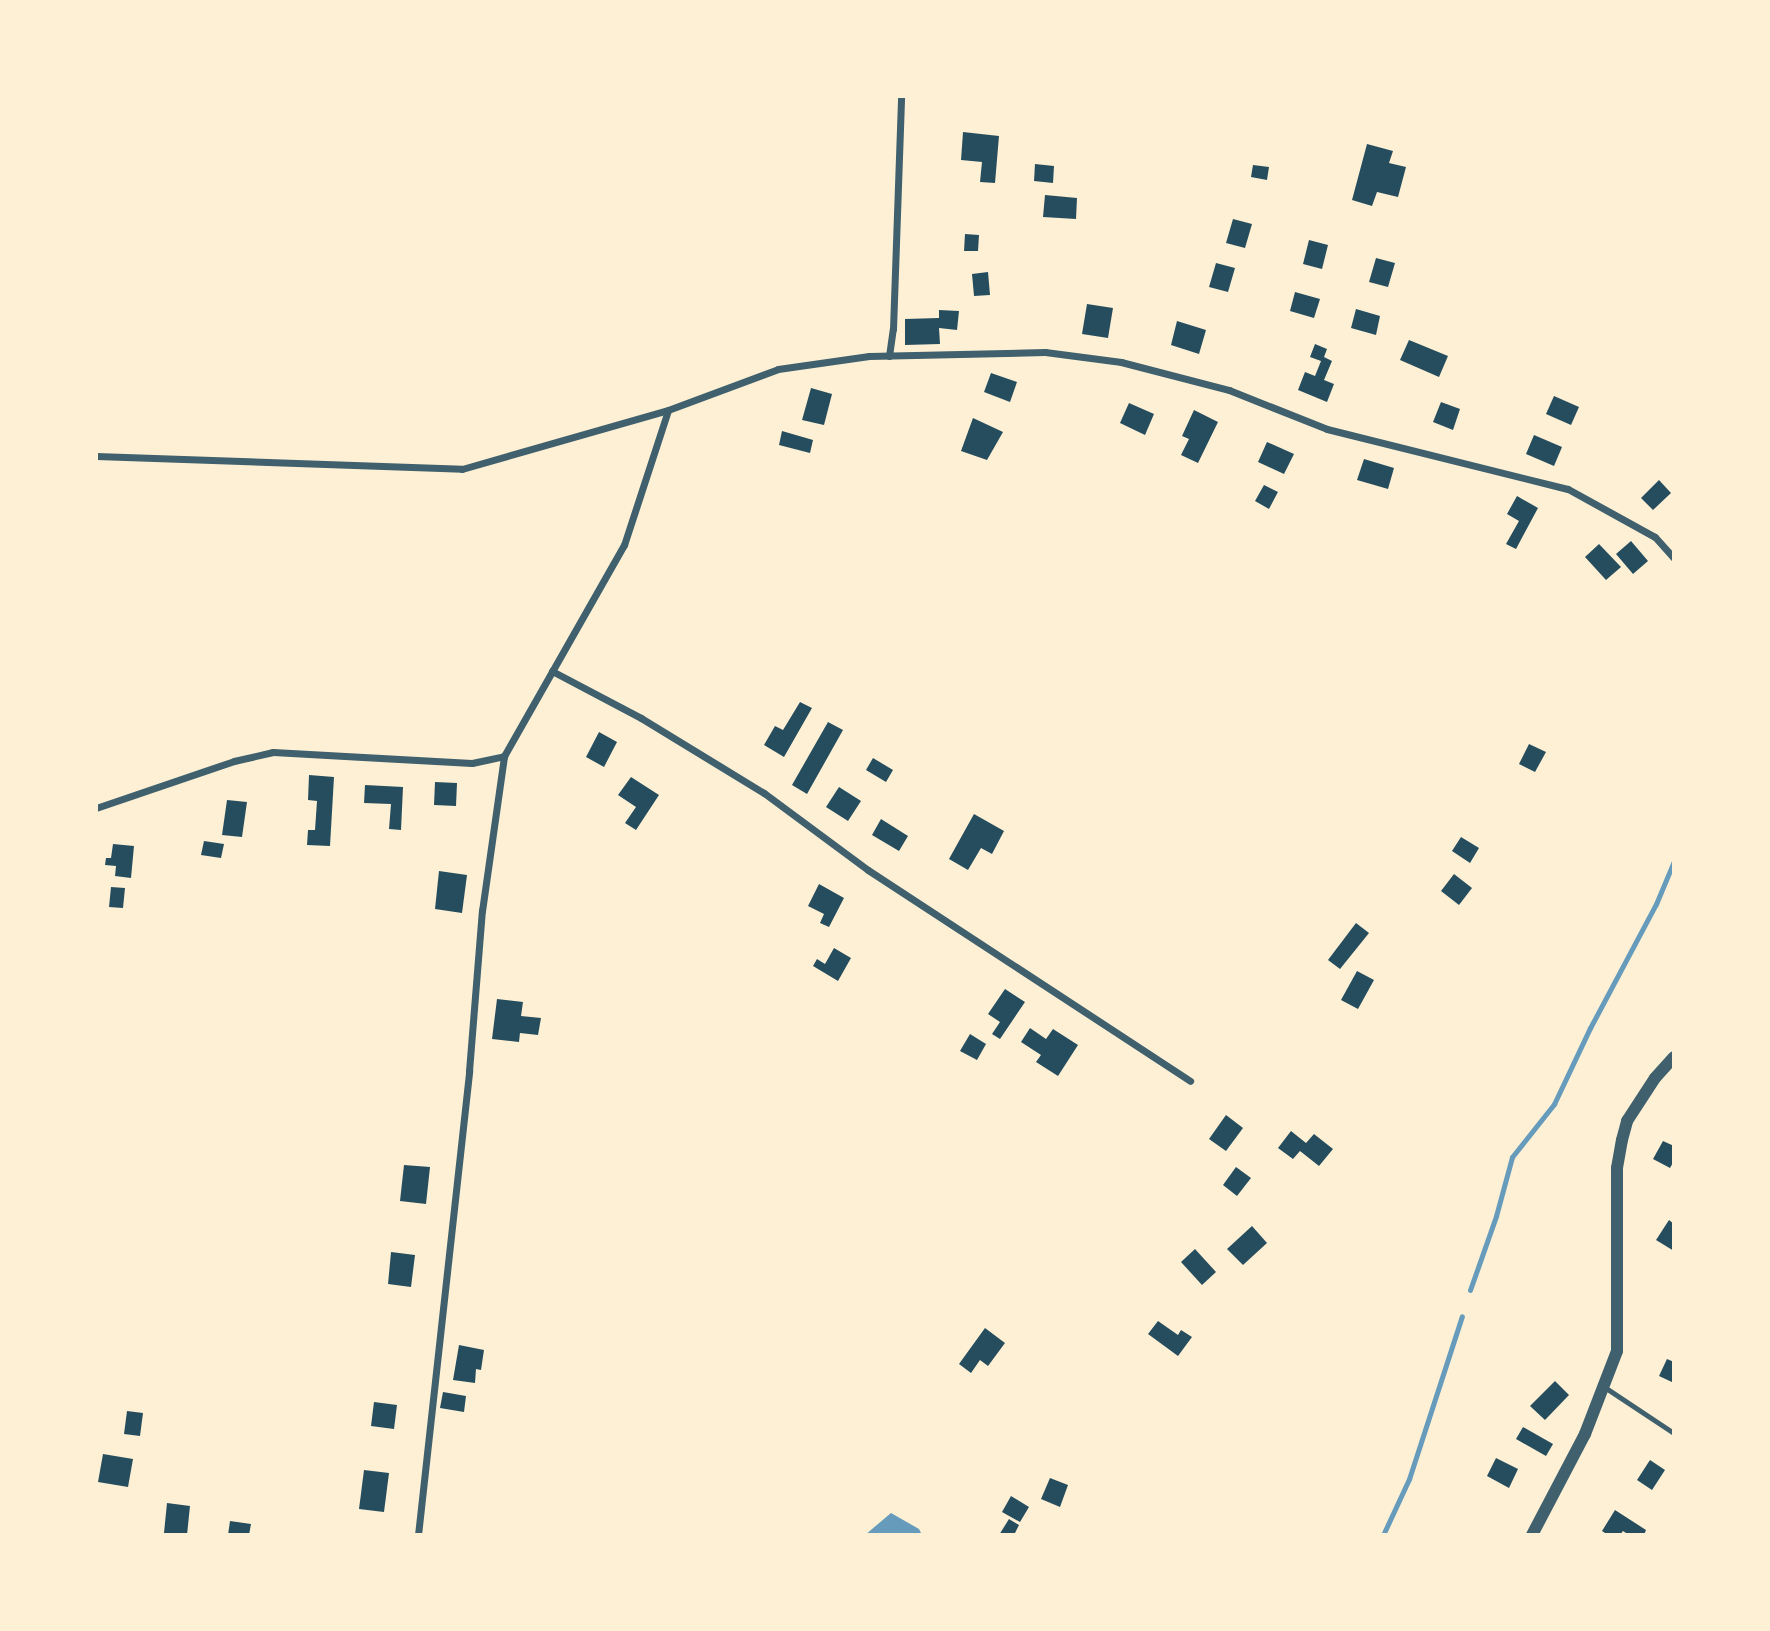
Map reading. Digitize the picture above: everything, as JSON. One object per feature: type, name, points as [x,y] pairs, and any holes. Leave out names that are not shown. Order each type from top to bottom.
[{"type":"street","points":[[888,356],[893,329],[901,96]]},
{"type":"street","points":[[96,456],[462,469],[668,410],[778,369],[888,356],[1045,352],[1121,362],[1228,390],[1327,429],[1568,489],[1655,537],[1674,558]]},
{"type":"street","points":[[418,1535],[469,1070],[482,911],[504,756],[624,545],[668,410]]},
{"type":"street","points":[[552,671],[641,718],[764,793],[868,870],[1190,1082]]},
{"type":"street","points":[[96,808],[234,761],[273,752],[472,763],[504,756]]},
{"type":"street","points":[[1532,1535],[1606,1388],[1618,1351],[1617,1168],[1622,1140],[1628,1121],[1655,1078],[1674,1057]]},
{"type":"lane","points":[[1606,1388],[1674,1433]]},
{"type":"water","points":[[891,1513],[919,1529],[922,1535],[865,1535]]},
{"type":"building","points":[[963,132],[999,136],[995,183],[980,182],[982,162],[961,160]]},
{"type":"building","points":[[1367,144],[1393,151],[1389,163],[1406,167],[1398,197],[1377,192],[1372,206],[1352,200]]},
{"type":"building","points":[[1035,164],[1054,166],[1053,183],[1034,181]]},
{"type":"building","points":[[1253,165],[1269,167],[1267,180],[1251,177]]},
{"type":"building","points":[[1045,195],[1077,198],[1076,219],[1043,217]]},
{"type":"building","points":[[1233,219],[1252,224],[1245,248],[1226,243]]},
{"type":"building","points":[[965,234],[979,235],[978,251],[964,251]]},
{"type":"building","points":[[1309,240],[1328,245],[1322,269],[1303,264]]},
{"type":"building","points":[[1376,258],[1395,263],[1388,287],[1369,282]]},
{"type":"building","points":[[1216,263],[1235,268],[1228,292],[1209,287]]},
{"type":"building","points":[[988,272],[990,295],[974,296],[972,274]]},
{"type":"building","points":[[1295,292],[1320,299],[1314,318],[1290,311]]},
{"type":"building","points":[[1087,304],[1113,308],[1108,338],[1082,334]]},
{"type":"building","points":[[1356,309],[1380,316],[1376,335],[1351,328]]},
{"type":"building","points":[[939,310],[959,311],[957,330],[939,328],[940,344],[905,345],[905,319],[939,318]]},
{"type":"building","points":[[1177,321],[1206,330],[1199,354],[1171,345]]},
{"type":"building","points":[[1409,340],[1448,356],[1439,377],[1400,360]]},
{"type":"building","points":[[1315,344],[1327,349],[1324,357],[1332,361],[1324,380],[1334,384],[1327,402],[1298,390],[1305,372],[1315,376],[1321,361],[1310,357]]},
{"type":"building","points":[[991,373],[1017,382],[1010,402],[984,392]]},
{"type":"building","points":[[811,388],[832,394],[824,425],[802,420]]},
{"type":"building","points":[[1554,396],[1579,407],[1571,425],[1546,414]]},
{"type":"building","points":[[1441,402],[1460,409],[1453,430],[1433,422]]},
{"type":"building","points":[[1129,403],[1154,414],[1145,435],[1120,423]]},
{"type":"building","points":[[1194,410],[1218,422],[1198,463],[1181,455],[1189,439],[1182,436]]},
{"type":"building","points":[[973,418],[1003,432],[987,460],[961,451]]},
{"type":"building","points":[[782,431],[813,440],[810,453],[779,445]]},
{"type":"building","points":[[1534,435],[1562,447],[1554,466],[1526,454]]},
{"type":"building","points":[[1267,442],[1294,454],[1284,474],[1258,462]]},
{"type":"building","points":[[1364,459],[1394,468],[1388,489],[1357,480]]},
{"type":"building","points":[[1659,480],[1671,493],[1653,510],[1641,498]]},
{"type":"building","points":[[1264,485],[1278,492],[1269,509],[1255,501]]},
{"type":"building","points":[[1517,496],[1538,508],[1516,549],[1506,544],[1519,521],[1507,514]]},
{"type":"building","points":[[1631,541],[1648,561],[1633,574],[1616,554]]},
{"type":"building","points":[[1599,544],[1621,567],[1606,580],[1585,557]]},
{"type":"building","points":[[800,702],[812,708],[784,757],[764,745],[775,726],[783,730]]},
{"type":"building","points":[[828,722],[843,730],[807,794],[792,785]]},
{"type":"building","points":[[599,732],[617,742],[604,767],[586,757]]},
{"type":"building","points":[[1529,744],[1546,752],[1535,772],[1519,764]]},
{"type":"building","points":[[873,758],[893,770],[886,782],[866,770]]},
{"type":"building","points":[[309,775],[334,777],[330,846],[307,845],[308,830],[315,830],[317,801],[308,800]]},
{"type":"building","points":[[631,777],[659,795],[636,830],[625,823],[636,807],[618,795]]},
{"type":"building","points":[[435,782],[457,783],[456,806],[434,805]]},
{"type":"building","points":[[365,785],[403,787],[401,830],[389,829],[391,804],[364,803]]},
{"type":"building","points":[[839,787],[861,801],[848,821],[826,807]]},
{"type":"building","points":[[227,800],[247,802],[242,837],[222,835]]},
{"type":"building","points":[[974,814],[1004,831],[992,854],[981,848],[968,870],[949,859]]},
{"type":"building","points":[[881,819],[908,836],[899,851],[872,835]]},
{"type":"building","points":[[1461,837],[1479,848],[1470,863],[1452,851]]},
{"type":"building","points":[[204,841],[224,844],[221,858],[201,855]]},
{"type":"building","points":[[113,844],[134,846],[131,878],[115,876],[116,866],[105,865],[106,858],[111,858]]},
{"type":"building","points":[[439,871],[467,875],[462,913],[435,909]]},
{"type":"building","points":[[1454,874],[1472,888],[1459,905],[1441,891]]},
{"type":"building","points":[[819,884],[844,898],[829,927],[820,923],[824,914],[808,906]]},
{"type":"building","points":[[111,887],[125,888],[123,908],[109,907]]},
{"type":"building","points":[[1356,923],[1369,933],[1340,969],[1328,960]]},
{"type":"building","points":[[834,948],[851,958],[838,981],[813,966],[817,959],[825,964]]},
{"type":"building","points":[[1357,971],[1374,980],[1358,1009],[1341,1000]]},
{"type":"building","points":[[1005,989],[1025,1002],[1000,1039],[992,1034],[1000,1022],[988,1014]]},
{"type":"building","points":[[497,999],[523,1002],[521,1016],[541,1018],[538,1035],[520,1033],[519,1042],[492,1039]]},
{"type":"building","points":[[1030,1028],[1046,1039],[1053,1029],[1078,1045],[1058,1076],[1036,1062],[1041,1055],[1021,1042]]},
{"type":"building","points":[[970,1034],[986,1044],[977,1060],[960,1051]]},
{"type":"building","points":[[1226,1115],[1243,1128],[1226,1151],[1209,1139]]},
{"type":"building","points":[[1291,1131],[1306,1143],[1314,1134],[1333,1149],[1319,1166],[1300,1151],[1293,1159],[1278,1148]]},
{"type":"building","points":[[1663,1141],[1674,1146],[1674,1161],[1670,1168],[1653,1159]]},
{"type":"building","points":[[404,1165],[430,1167],[426,1204],[400,1201]]},
{"type":"building","points":[[1236,1167],[1251,1178],[1237,1196],[1223,1185]]},
{"type":"building","points":[[1669,1220],[1674,1224],[1674,1251],[1656,1240]]},
{"type":"building","points":[[1252,1226],[1267,1243],[1243,1265],[1227,1249]]},
{"type":"building","points":[[1195,1249],[1216,1272],[1202,1285],[1181,1262]]},
{"type":"building","points":[[391,1252],[415,1255],[411,1287],[388,1284]]},
{"type":"building","points":[[1158,1321],[1178,1335],[1181,1330],[1192,1337],[1178,1356],[1148,1334]]},
{"type":"building","points":[[985,1328],[1005,1343],[988,1366],[980,1360],[971,1373],[959,1364]]},
{"type":"building","points":[[459,1345],[484,1350],[481,1370],[476,1369],[475,1383],[453,1380]]},
{"type":"building","points":[[1667,1359],[1674,1362],[1674,1383],[1659,1376]]},
{"type":"building","points":[[1555,1381],[1569,1395],[1545,1420],[1530,1406]]},
{"type":"building","points":[[443,1392],[466,1396],[464,1412],[440,1408]]},
{"type":"building","points":[[374,1402],[397,1405],[394,1429],[371,1426]]},
{"type":"building","points":[[127,1411],[143,1413],[140,1436],[124,1434]]},
{"type":"building","points":[[1523,1427],[1553,1444],[1546,1456],[1516,1439]]},
{"type":"building","points":[[103,1454],[133,1459],[128,1487],[98,1482]]},
{"type":"building","points":[[1496,1458],[1518,1469],[1509,1488],[1487,1476]]},
{"type":"building","points":[[1650,1460],[1665,1470],[1652,1490],[1637,1480]]},
{"type":"building","points":[[364,1470],[389,1473],[384,1512],[359,1509]]},
{"type":"building","points":[[1050,1478],[1068,1485],[1060,1507],[1041,1499]]},
{"type":"building","points":[[1011,1496],[1029,1507],[1020,1522],[1002,1512]]},
{"type":"building","points":[[167,1503],[190,1506],[187,1535],[164,1533]]},
{"type":"building","points":[[1615,1510],[1646,1530],[1644,1535],[1629,1535],[1623,1531],[1620,1535],[1608,1535],[1602,1531]]},
{"type":"building","points":[[1009,1519],[1019,1525],[1014,1535],[999,1535]]},
{"type":"building","points":[[230,1521],[251,1524],[249,1535],[228,1535]]},
{"type":"waterway","points":[[1470,1290],[1496,1216],[1512,1157],[1554,1104],[1590,1028],[1656,904],[1674,861]]},
{"type":"waterway","points":[[1383,1535],[1409,1479],[1462,1316]]}]
